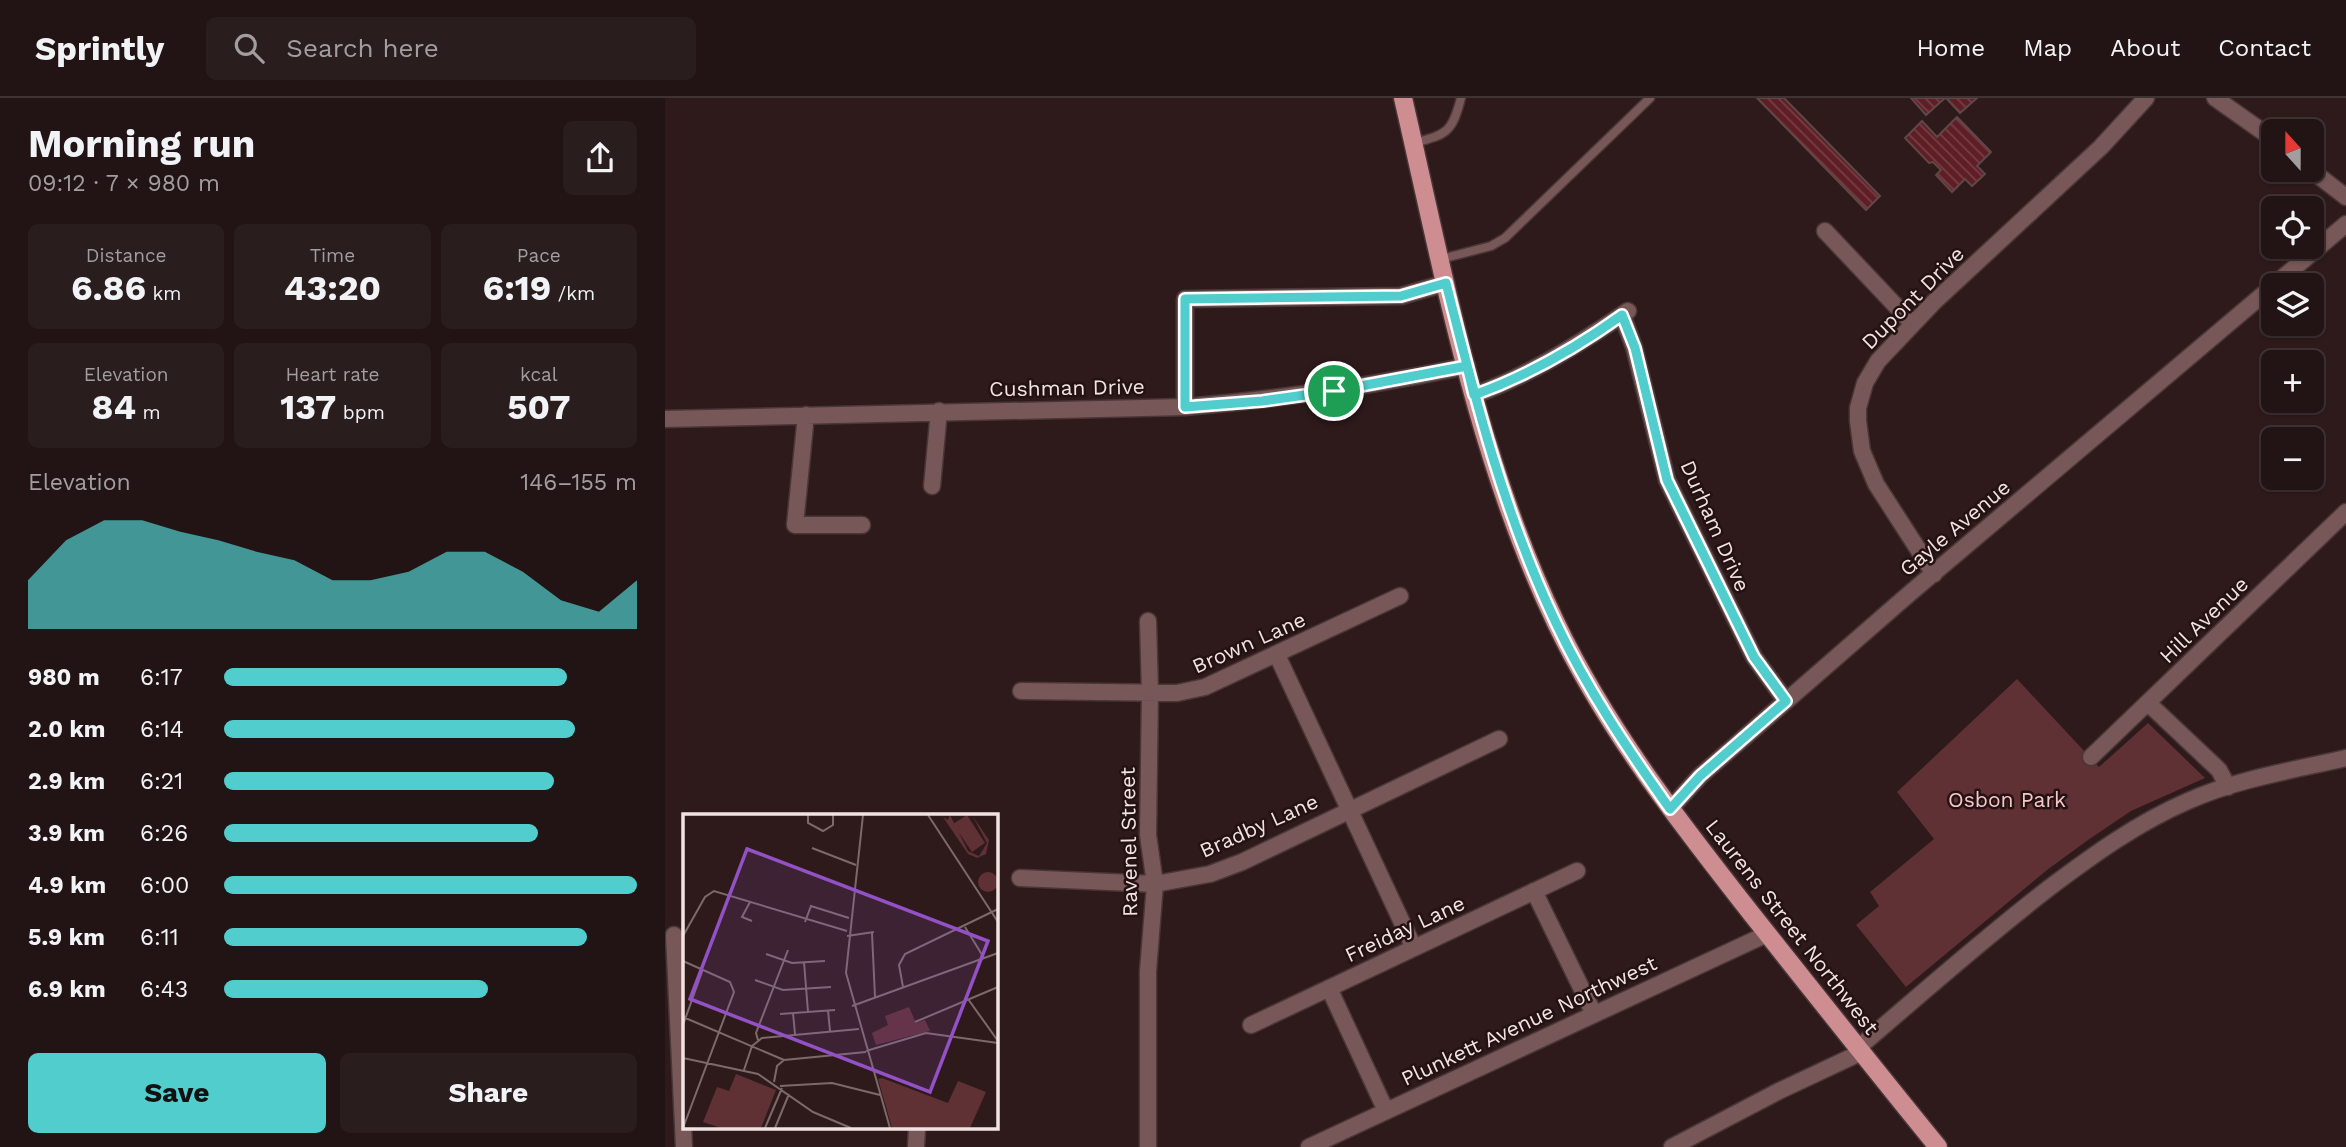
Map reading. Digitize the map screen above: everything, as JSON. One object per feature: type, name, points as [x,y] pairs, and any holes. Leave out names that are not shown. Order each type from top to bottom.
[{"type":"main road","name":"Laurens Street Northwest","points":[[1403,98],[1474,395],[1504,496],[1556,624],[1633,758],[1670,809],[1938,1147]]},
{"type":"street","name":"Dupont Drive","points":[[1934,574],[1876,484],[1862,451],[1858,421],[1861,395],[1871,371],[1913,324],[2101,147],[2147,98]]},
{"type":"street","points":[[2215,98],[2261,131]]},
{"type":"street","points":[[2324,180],[2346,197]]},
{"type":"street","name":"Gayle Avenue","points":[[2289,273],[2346,224]]},
{"type":"street","points":[[1825,231],[1913,324]]},
{"type":"street","points":[[1185,407],[1185,299],[1401,296],[1446,283]]},
{"type":"street","name":"Gayle Avenue","points":[[1670,809],[1700,776],[1786,701],[2261,297]]},
{"type":"street","name":"Durham Drive","points":[[1474,395],[1507,383],[1542,365],[1580,344],[1626,312],[1667,480],[1754,657],[1786,701]]},
{"type":"street","name":"Cushman Drive","points":[[665,419],[1185,407],[1262,401],[1334,391],[1467,366]]},
{"type":"street","points":[[932,486],[939,411]]},
{"type":"street","points":[[806,415],[795,525],[862,525]]},
{"type":"street","name":"Hill Avenue","points":[[2091,757],[2346,512]]},
{"type":"street","name":"Brown Lane","points":[[1021,691],[1177,693],[1205,687],[1401,596]]},
{"type":"street","name":"Ravenel Street","points":[[1148,621],[1148,835],[1155,884],[1148,971],[1148,1147]]},
{"type":"street","points":[[1277,655],[1414,948]]},
{"type":"street","points":[[2148,703],[2219,770],[2228,787]]},
{"type":"street","name":"Bradby Lane","points":[[1020,878],[1155,884],[1226,869],[1499,738]]},
{"type":"street","points":[[1672,1147],[1860,1050],[2011,917],[2092,856],[2169,809],[2228,787],[2346,758]]},
{"type":"street","name":"Freiday Lane","points":[[1251,1025],[1577,871]]},
{"type":"street","points":[[1534,891],[1594,1014]]},
{"type":"street","name":"Plunkett Avenue Northwest","points":[[1309,1147],[1767,934]]},
{"type":"street","points":[[675,935],[683,1123]]},
{"type":"street","points":[[1329,988],[1386,1111]]},
{"type":"lane","points":[[1414,143],[1437,137],[1452,126],[1461,98]]},
{"type":"lane","points":[[1441,259],[1491,246],[1505,238],[1650,98]]},
{"type":"green space","name":"Osbon Park","points":[[2017,679],[2099,767],[2148,723],[2205,778],[2131,811],[2088,840],[2047,870],[1906,987],[1856,925],[1879,906],[1870,892],[1934,839],[1897,792]]},
{"type":"building","points":[[1757,98],[1784,98],[1880,196],[1866,210]]},
{"type":"building","points":[[1911,98],[1945,98],[1926,115]]},
{"type":"building","points":[[1946,98],[1977,98],[1960,113]]},
{"type":"building","points":[[1957,117],[1991,152],[1977,166],[1985,174],[1972,186],[1965,179],[1952,192],[1936,175],[1941,170],[1933,162],[1929,163],[1905,138],[1922,121],[1937,137]]},
{"type":"route","points":[[1334,391],[1262,401],[1185,407],[1185,299],[1401,296],[1446,283],[1467,366],[1479,416],[1525,552],[1556,624],[1591,688],[1633,758],[1670,809],[1700,776],[1786,701],[1754,657],[1667,480],[1635,348],[1622,315],[1580,344],[1542,365],[1507,383],[1474,395],[1467,366],[1334,391]]}]
